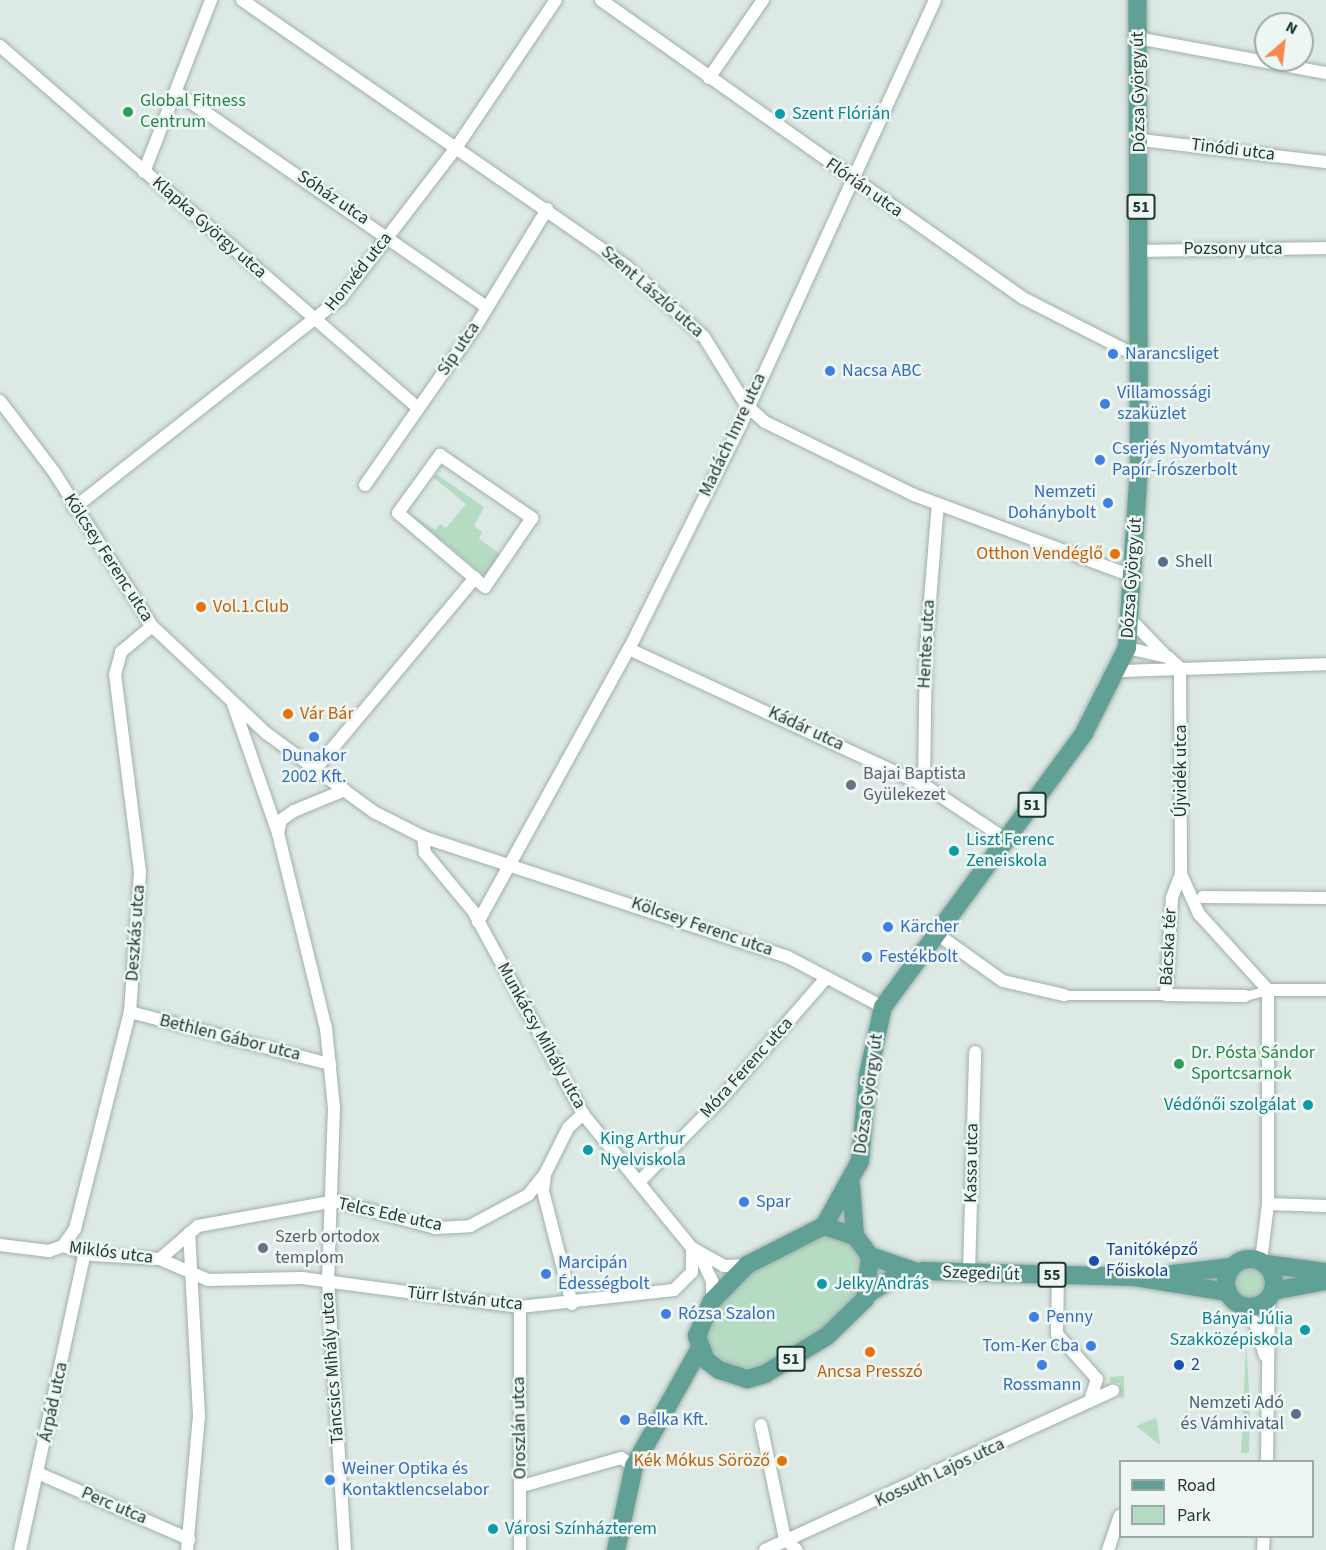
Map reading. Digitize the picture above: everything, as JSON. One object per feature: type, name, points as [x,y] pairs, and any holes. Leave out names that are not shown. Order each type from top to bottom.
[{"type":"main road","name":"Dózsa György út","points":[[824,1226],[851,1183],[860,1161],[868,1075],[883,1008],[1084,734],[1119,671],[1127,648],[1135,577],[1141,250],[1137,0]]},
{"type":"main road","name":"Dózsa György út","points":[[851,1183],[855,1236]]},
{"type":"main road","points":[[680,1386],[718,1370],[700,1348],[697,1336],[712,1301],[747,1265],[824,1226],[855,1236],[870,1256],[869,1293]]},
{"type":"main road","name":"55","points":[[870,1256],[914,1272]]},
{"type":"main road","name":"55","points":[[1231,1268],[1245,1259],[1326,1272]]},
{"type":"main road","points":[[1263,1263],[1271,1295]]},
{"type":"main road","name":"Szegedi út","points":[[869,1293],[914,1272],[1136,1277],[1231,1268]]},
{"type":"main road","points":[[1231,1268],[1232,1297]]},
{"type":"main road","name":"Szegedi út","points":[[1136,1277],[1232,1297]]},
{"type":"main road","name":"55","points":[[1232,1297],[1251,1307],[1271,1295],[1326,1281]]},
{"type":"main road","name":"51","points":[[718,1370],[747,1379],[784,1364],[827,1336],[869,1293]]},
{"type":"main road","points":[[616,1550],[634,1467],[648,1433],[680,1386],[700,1348]]},
{"type":"street","points":[[144,172],[211,0]]},
{"type":"street","name":"Szent László utca","points":[[242,0],[547,209],[680,313],[724,362],[746,405]]},
{"type":"street","name":"Honvéd utca","points":[[74,508],[317,322],[389,235],[456,148],[556,0]]},
{"type":"street","name":"Flórián utca","points":[[601,0],[849,179],[1023,298],[1139,357]]},
{"type":"street","points":[[709,78],[763,0]]},
{"type":"street","name":"Madách Imre utca","points":[[514,863],[629,650],[935,0]]},
{"type":"street","points":[[1137,38],[1326,73]]},
{"type":"street","name":"Klapka György utca","points":[[0,46],[418,408]]},
{"type":"street","name":"Sóház utca","points":[[176,92],[389,235],[487,307]]},
{"type":"street","name":"Tinódi utca","points":[[1141,140],[1326,162]]},
{"type":"street","name":"Síp utca","points":[[365,484],[487,307],[547,209]]},
{"type":"street","name":"Pozsony utca","points":[[1141,250],[1326,248]]},
{"type":"street","name":"Kölcsey Ferenc utca","points":[[1,404],[74,508],[152,626],[232,703],[345,790],[423,837],[514,863],[788,957],[883,1008]]},
{"type":"street","points":[[746,405],[808,445],[938,504],[1135,577]]},
{"type":"street","points":[[440,455],[532,518],[485,587],[471,583],[398,513],[440,455]]},
{"type":"street","name":"Hentes utca","points":[[924,785],[926,649],[938,504]]},
{"type":"street","points":[[316,768],[471,583]]},
{"type":"street","points":[[1131,620],[1179,668]]},
{"type":"street","name":"Deszkás utca","points":[[63,1246],[75,1229],[130,1012],[140,930],[140,872],[115,675],[121,652],[139,632],[152,626]]},
{"type":"street","points":[[1127,648],[1168,657]]},
{"type":"street","name":"Kádár utca","points":[[629,650],[924,785],[1007,840]]},
{"type":"street","points":[[1119,671],[1326,664]]},
{"type":"street","name":"Újvidék utca","points":[[1179,668],[1181,874]]},
{"type":"street","name":"Táncsics Mihály utca","points":[[232,703],[278,833],[330,1064],[335,1201],[328,1281],[345,1550]]},
{"type":"street","points":[[278,833],[281,820],[294,811],[345,790]]},
{"type":"street","name":"Munkácsy Mihály utca","points":[[423,837],[424,853],[478,922],[583,1114],[695,1251],[712,1281],[712,1301]]},
{"type":"street","points":[[478,922],[514,863]]},
{"type":"street","name":"Bácska tér","points":[[1181,874],[1199,914],[1268,990]]},
{"type":"street","name":"Bácska tér","points":[[1181,874],[1172,898],[1166,995],[1245,996],[1268,990],[1326,990]]},
{"type":"street","name":"Bácska tér","points":[[1203,897],[1326,898]]},
{"type":"street","points":[[937,934],[1003,981],[1064,996],[1166,995]]},
{"type":"street","name":"Móra Ferenc utca","points":[[640,1181],[720,1100],[826,978]]},
{"type":"street","points":[[1263,1263],[1268,1204],[1268,990]]},
{"type":"street","name":"Bethlen Gábor utca","points":[[130,1012],[330,1064]]},
{"type":"street","name":"Kassa utca","points":[[969,1273],[975,1052]]},
{"type":"street","points":[[572,1304],[546,1209],[545,1174],[568,1128],[583,1114]]},
{"type":"street","name":"Telcs Ede utca","points":[[160,1259],[189,1233],[210,1222],[335,1201],[456,1228],[494,1216],[528,1195],[545,1174]]},
{"type":"street","points":[[1268,1204],[1326,1206]]},
{"type":"street","points":[[188,1544],[199,1416],[198,1338],[189,1272],[189,1233]]},
{"type":"street","name":"Miklós utca","points":[[0,1245],[49,1251],[63,1246],[86,1253],[160,1259],[208,1280],[328,1281]]},
{"type":"street","points":[[695,1251],[724,1266],[747,1265]]},
{"type":"street","name":"Türr István utca","points":[[328,1281],[520,1307],[572,1304],[674,1290],[692,1272],[695,1251]]},
{"type":"street","name":"Árpád utca","points":[[20,1550],[40,1474],[86,1253]]},
{"type":"street","points":[[1058,1275],[1057,1334],[1097,1378],[1091,1398]]},
{"type":"street","points":[[1267,1460],[1271,1295]]},
{"type":"street","points":[[1232,1297],[1255,1323],[1269,1377]]},
{"type":"street","name":"Oroszlán utca","points":[[520,1307],[522,1486],[520,1550]]},
{"type":"street","name":"Kossuth Lajos utca","points":[[765,1550],[785,1539],[856,1512],[1091,1398],[1113,1391]]},
{"type":"street","points":[[761,1425],[785,1539],[797,1550]]},
{"type":"street","points":[[522,1486],[621,1458],[634,1467]]},
{"type":"street","name":"Perc utca","points":[[40,1474],[188,1544]]},
{"type":"street","points":[[1108,1550],[1119,1519]]},
{"type":"green space","points":[[436,474],[484,507],[474,526],[482,532],[479,539],[502,555],[487,578],[410,514],[435,530],[440,524],[446,528],[466,504],[433,477]]},
{"type":"green space","points":[[811,1233],[839,1234],[860,1250],[863,1290],[824,1330],[765,1366],[733,1369],[709,1347],[706,1335],[715,1304],[751,1271]]},
{"type":"green space","points":[[1250,1266],[1262,1271],[1267,1283],[1262,1295],[1250,1300],[1238,1295],[1233,1283],[1238,1271]]},
{"type":"green space","points":[[1246,1343],[1250,1404],[1249,1453],[1241,1453]]},
{"type":"green space","points":[[1124,1376],[1124,1398],[1119,1397],[1120,1383],[1110,1382],[1110,1377]]},
{"type":"green space","points":[[1155,1418],[1157,1421],[1160,1445],[1136,1426]]},
{"type":"place","name":"Global Fitness Centrum","points":[[128,112]]},
{"type":"place","name":"Szent Flórián","points":[[780,114]]},
{"type":"place","name":"Narancsliget","points":[[1113,354]]},
{"type":"place","name":"Nacsa ABC","points":[[830,371]]},
{"type":"place","name":"Villamossági szaküzlet","points":[[1105,404]]},
{"type":"place","name":"Cserjés Nyomtatvány Papír-Írószerbolt","points":[[1100,460]]},
{"type":"place","name":"Nemzeti Dohánybolt","points":[[1108,503]]},
{"type":"place","name":"Otthon Vendéglő","points":[[1115,554]]},
{"type":"place","name":"Shell","points":[[1163,562]]},
{"type":"place","name":"Vol.1.Club","points":[[201,607]]},
{"type":"place","name":"Vár Bár","points":[[288,714]]},
{"type":"place","name":"Dunakor 2002 Kft.","points":[[314,737]]},
{"type":"place","name":"Bajai Baptista Gyülekezet","points":[[851,785]]},
{"type":"place","name":"Liszt Ferenc Zeneiskola","points":[[954,851]]},
{"type":"place","name":"Kärcher","points":[[888,927]]},
{"type":"place","name":"Festékbolt","points":[[867,957]]},
{"type":"place","name":"Dr. Pósta Sándor Sportcsarnok","points":[[1179,1064]]},
{"type":"place","name":"Védőnői szolgálat","points":[[1308,1105]]},
{"type":"place","name":"King Arthur Nyelviskola","points":[[588,1150]]},
{"type":"place","name":"Spar","points":[[744,1202]]},
{"type":"place","name":"Szerb ortodox templom","points":[[263,1248]]},
{"type":"place","name":"Tanitóképző Főiskola","points":[[1094,1261]]},
{"type":"place","name":"Marcipán Édességbolt","points":[[546,1274]]},
{"type":"place","name":"Jelky András","points":[[822,1284]]},
{"type":"place","name":"Rózsa Szalon","points":[[666,1314]]},
{"type":"place","name":"Penny","points":[[1034,1317]]},
{"type":"place","name":"Bányai Júlia Szakközépiskola","points":[[1305,1330]]},
{"type":"place","name":"Tom-Ker Cba","points":[[1091,1346]]},
{"type":"place","name":"Ancsa Presszó","points":[[870,1352]]},
{"type":"place","name":"Rossmann","points":[[1042,1365]]},
{"type":"place","name":"2","points":[[1179,1365]]},
{"type":"place","name":"Nemzeti Adó és Vámhivatal","points":[[1296,1414]]},
{"type":"place","name":"Belka Kft.","points":[[625,1420]]},
{"type":"place","name":"Kék Mókus Söröző","points":[[782,1461]]},
{"type":"place","name":"Weiner Optika és Kontaktlencselabor","points":[[330,1480]]},
{"type":"place","name":"Városi Színházterem","points":[[493,1529]]}]
